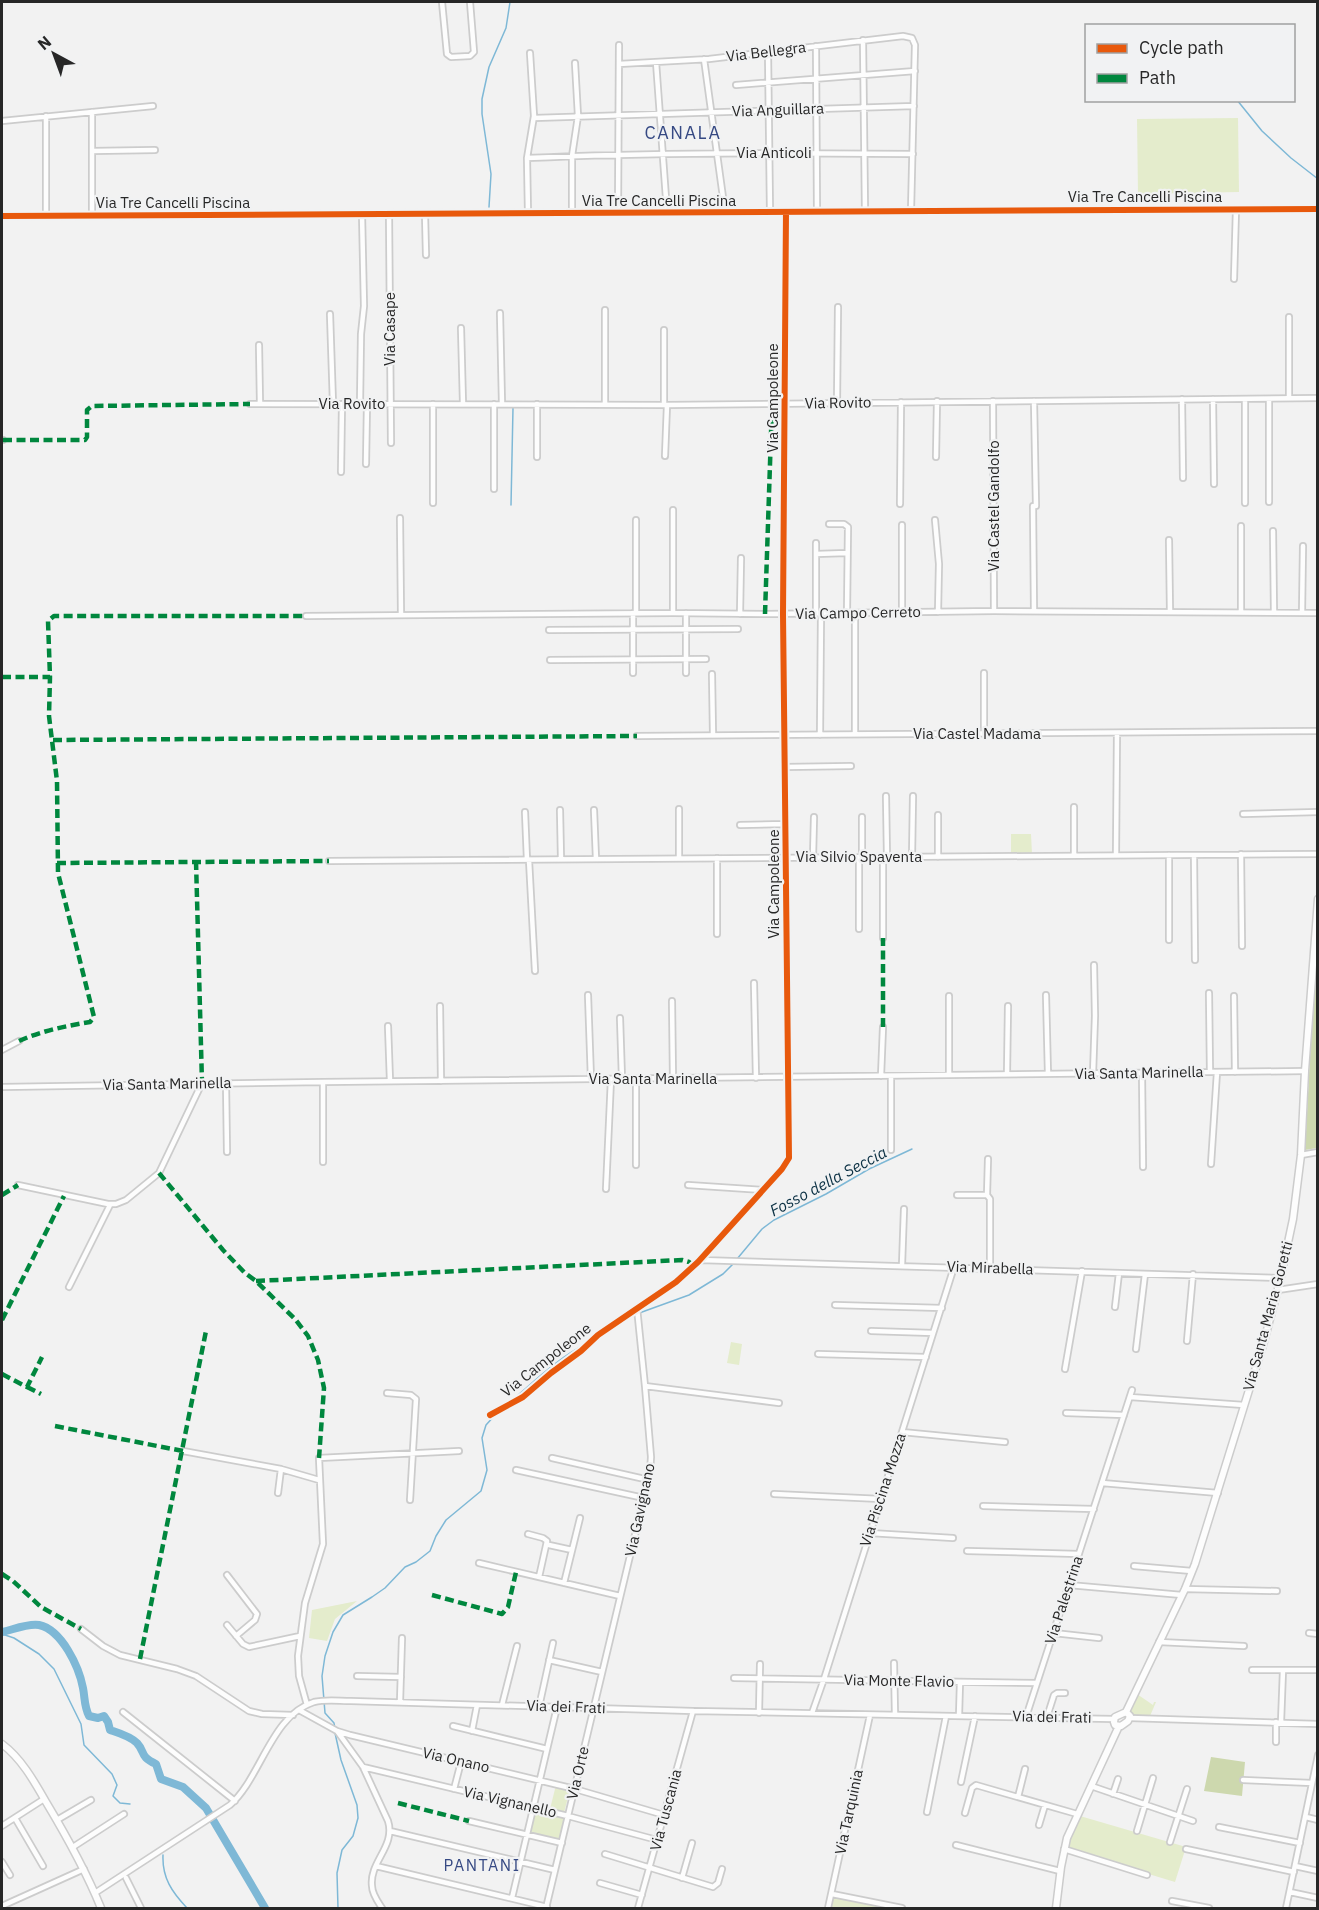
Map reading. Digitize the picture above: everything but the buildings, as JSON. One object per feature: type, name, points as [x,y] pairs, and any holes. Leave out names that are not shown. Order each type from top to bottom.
[{"type":"main road","name":"Via Santa Maria Goretti","points":[[1126,1712],[1192,1571],[1218,1493],[1281,1278],[1294,1212],[1301,1155],[1317,899]]},
{"type":"main road","points":[[1121,1713],[1129,1713],[1130,1719],[1119,1726],[1114,1724],[1114,1719],[1121,1713]]},
{"type":"main road","points":[[1056,1908],[1064,1849],[1077,1814],[1119,1726]]},
{"type":"main road","points":[[2,1744],[17,1758],[57,1820],[73,1847],[101,1908]]},
{"type":"street","points":[[442,2],[448,55],[451,57],[470,56],[474,51],[470,2]]},
{"type":"street","name":"Via Bellegra","points":[[619,64],[704,59],[904,36],[912,38],[915,44],[915,71]]},
{"type":"street","points":[[863,40],[865,211]]},
{"type":"street","points":[[618,212],[619,45]]},
{"type":"street","points":[[816,46],[817,212]]},
{"type":"street","points":[[768,52],[770,212]]},
{"type":"street","points":[[528,213],[527,158],[534,118],[530,53]]},
{"type":"street","points":[[704,59],[725,212]]},
{"type":"street","points":[[656,62],[667,212]]},
{"type":"street","points":[[572,213],[572,156],[578,117],[575,63]]},
{"type":"street","points":[[736,85],[915,71],[911,210]]},
{"type":"street","points":[[2,121],[153,106]]},
{"type":"street","name":"Via Anguillara","points":[[534,118],[914,106]]},
{"type":"street","points":[[92,112],[92,216]]},
{"type":"street","points":[[45,215],[46,116]]},
{"type":"street","points":[[92,151],[155,150]]},
{"type":"street","name":"Via Anticoli","points":[[527,158],[716,152],[913,154]]},
{"type":"street","points":[[1234,279],[1236,209]]},
{"type":"street","name":"Via Tre Cancelli Piscina","points":[[2,216],[1317,209]]},
{"type":"street","name":"Via Campoleone","points":[[490,1415],[523,1397],[595,1338],[670,1286],[700,1260],[783,1168],[790,1156],[783,614],[786,212]]},
{"type":"street","points":[[360,404],[360,337],[364,308],[362,214]]},
{"type":"street","name":"Via Casape","points":[[389,214],[391,443]]},
{"type":"street","points":[[425,214],[426,255]]},
{"type":"street","points":[[837,403],[838,307]]},
{"type":"street","points":[[604,405],[605,310]]},
{"type":"street","points":[[500,313],[502,404]]},
{"type":"street","points":[[330,314],[333,404]]},
{"type":"street","points":[[1289,317],[1289,398]]},
{"type":"street","points":[[461,328],[463,404]]},
{"type":"street","points":[[664,330],[665,456]]},
{"type":"street","points":[[259,345],[260,404]]},
{"type":"street","name":"Via Rovito","points":[[250,404],[665,405],[1317,398]]},
{"type":"street","points":[[1182,399],[1183,478]]},
{"type":"street","points":[[1213,399],[1214,484]]},
{"type":"street","points":[[1245,399],[1245,503]]},
{"type":"street","points":[[1269,399],[1269,502]]},
{"type":"street","points":[[936,458],[937,401]]},
{"type":"street","name":"Via Castel Gandolfo","points":[[993,401],[994,611]]},
{"type":"street","points":[[1034,401],[1034,611]]},
{"type":"street","points":[[900,504],[901,402]]},
{"type":"street","points":[[342,404],[342,472]]},
{"type":"street","points":[[366,464],[367,404]]},
{"type":"street","points":[[433,404],[433,503]]},
{"type":"street","points":[[494,404],[494,489]]},
{"type":"street","points":[[537,404],[537,457]]},
{"type":"street","points":[[673,510],[673,613]]},
{"type":"street","points":[[400,518],[401,615]]},
{"type":"street","points":[[633,673],[636,520]]},
{"type":"street","points":[[936,520],[939,564],[938,612]]},
{"type":"street","points":[[829,524],[847,526],[847,613]]},
{"type":"street","points":[[902,525],[902,613]]},
{"type":"street","points":[[1241,526],[1241,612]]},
{"type":"street","points":[[1273,531],[1274,613]]},
{"type":"street","points":[[1169,540],[1170,612]]},
{"type":"street","points":[[816,543],[819,614],[819,735]]},
{"type":"street","points":[[1302,613],[1303,546]]},
{"type":"street","points":[[816,554],[847,553]]},
{"type":"street","points":[[740,614],[741,558]]},
{"type":"street","name":"Via Campo Cerreto","points":[[306,616],[994,611],[1317,613]]},
{"type":"street","points":[[686,613],[686,673]]},
{"type":"street","points":[[855,613],[855,735]]},
{"type":"street","points":[[549,630],[738,629]]},
{"type":"street","points":[[550,660],[706,659]]},
{"type":"street","points":[[984,673],[984,734]]},
{"type":"street","points":[[712,674],[713,735]]},
{"type":"street","name":"Via Castel Madama","points":[[637,736],[1317,731]]},
{"type":"street","points":[[1116,733],[1116,855]]},
{"type":"street","points":[[785,766],[851,766]]},
{"type":"street","points":[[883,938],[886,796]]},
{"type":"street","points":[[912,857],[913,796]]},
{"type":"street","points":[[1074,807],[1074,856]]},
{"type":"street","points":[[679,809],[679,858]]},
{"type":"street","points":[[560,810],[561,859]]},
{"type":"street","points":[[594,810],[596,859]]},
{"type":"street","points":[[525,812],[535,971]]},
{"type":"street","points":[[1243,814],[1317,812]]},
{"type":"street","points":[[938,814],[938,856]]},
{"type":"street","points":[[813,857],[814,817]]},
{"type":"street","points":[[859,929],[862,817]]},
{"type":"street","points":[[740,825],[785,825]]},
{"type":"street","points":[[1241,854],[1242,946]]},
{"type":"street","name":"Via Silvio Spaventa","points":[[329,861],[1317,854]]},
{"type":"street","points":[[1168,855],[1169,940]]},
{"type":"street","points":[[1194,855],[1195,960]]},
{"type":"street","points":[[717,858],[717,934]]},
{"type":"street","points":[[1093,1074],[1094,965]]},
{"type":"street","points":[[754,983],[756,1078]]},
{"type":"street","points":[[1209,993],[1210,1072]]},
{"type":"street","points":[[588,995],[591,1079]]},
{"type":"street","points":[[1046,995],[1048,1074]]},
{"type":"street","points":[[949,996],[949,1075]]},
{"type":"street","points":[[1234,996],[1235,1072]]},
{"type":"street","points":[[672,1001],[673,1079]]},
{"type":"street","points":[[440,1006],[441,1080]]},
{"type":"street","points":[[1007,1074],[1008,1006]]},
{"type":"street","points":[[620,1018],[622,1079]]},
{"type":"street","points":[[388,1026],[390,1081]]},
{"type":"street","points":[[881,1076],[883,1027]]},
{"type":"street","points":[[2,1050],[19,1041]]},
{"type":"street","name":"Via Santa Marinella","points":[[2,1087],[1305,1071]]},
{"type":"street","points":[[1211,1164],[1217,1072]]},
{"type":"street","points":[[1142,1073],[1143,1167]]},
{"type":"street","points":[[891,1076],[891,1150]]},
{"type":"street","points":[[606,1189],[611,1079]]},
{"type":"street","points":[[636,1079],[636,1165]]},
{"type":"street","points":[[323,1082],[323,1162]]},
{"type":"street","points":[[18,1185],[110,1205],[126,1200],[159,1173],[202,1083]]},
{"type":"street","points":[[226,1083],[227,1152]]},
{"type":"street","points":[[1301,1155],[1317,1152]]},
{"type":"street","points":[[988,1159],[990,1268]]},
{"type":"street","points":[[688,1185],[763,1190]]},
{"type":"street","points":[[957,1195],[987,1196]]},
{"type":"street","points":[[69,1287],[110,1205]]},
{"type":"street","points":[[902,1265],[904,1209]]},
{"type":"street","name":"Via Mirabella","points":[[700,1260],[1281,1278]]},
{"type":"street","name":"Via Piscina Mozza","points":[[812,1713],[954,1267]]},
{"type":"street","points":[[1065,1369],[1082,1271]]},
{"type":"street","points":[[1115,1308],[1119,1273]]},
{"type":"street","points":[[1136,1349],[1144,1274]]},
{"type":"street","points":[[1187,1341],[1193,1274]]},
{"type":"street","points":[[1278,1290],[1317,1284]]},
{"type":"street","points":[[835,1305],[942,1308]]},
{"type":"street","name":"Via Gavignano","points":[[594,1708],[649,1480],[651,1457],[637,1308]]},
{"type":"street","points":[[871,1331],[933,1333]]},
{"type":"street","points":[[818,1354],[926,1357]]},
{"type":"street","points":[[645,1386],[779,1403]]},
{"type":"street","name":"Via Palestrina","points":[[1026,1717],[1132,1390]]},
{"type":"street","points":[[387,1393],[416,1398],[410,1500]]},
{"type":"street","points":[[1130,1397],[1244,1405]]},
{"type":"street","points":[[1066,1413],[1124,1415]]},
{"type":"street","points":[[902,1432],[1005,1442]]},
{"type":"street","points":[[183,1451],[281,1469],[319,1479]]},
{"type":"street","points":[[307,1706],[298,1671],[306,1597],[323,1544],[319,1458],[459,1451]]},
{"type":"street","points":[[552,1458],[649,1480]]},
{"type":"street","points":[[278,1493],[281,1469]]},
{"type":"street","points":[[516,1470],[644,1498]]},
{"type":"street","points":[[1102,1483],[1218,1493]]},
{"type":"street","points":[[774,1494],[881,1499]]},
{"type":"street","points":[[983,1506],[1094,1509]]},
{"type":"street","points":[[564,1583],[580,1518]]},
{"type":"street","points":[[870,1533],[953,1538]]},
{"type":"street","points":[[528,1534],[547,1540],[539,1577]]},
{"type":"street","points":[[549,1545],[572,1550]]},
{"type":"street","points":[[967,1551],[1079,1554]]},
{"type":"street","points":[[479,1563],[620,1596]]},
{"type":"street","points":[[1134,1566],[1192,1571]]},
{"type":"street","points":[[227,1575],[257,1614],[256,1619],[236,1636]]},
{"type":"street","points":[[1069,1585],[1183,1592],[1277,1591]]},
{"type":"street","points":[[227,1625],[245,1645],[251,1648],[300,1636]]},
{"type":"street","points":[[81,1629],[115,1653],[196,1676],[249,1711],[262,1714],[293,1715]]},
{"type":"street","points":[[1053,1633],[1099,1638]]},
{"type":"street","points":[[1309,1634],[1317,1634]]},
{"type":"street","points":[[400,1702],[402,1638]]},
{"type":"street","points":[[1159,1642],[1244,1646]]},
{"type":"street","points":[[539,1707],[553,1643]]},
{"type":"street","points":[[502,1706],[517,1646]]},
{"type":"street","points":[[549,1660],[602,1672]]},
{"type":"street","points":[[759,1713],[760,1664]]},
{"type":"street","points":[[894,1664],[894,1715]]},
{"type":"street","points":[[1252,1670],[1317,1670]]},
{"type":"street","points":[[1276,1742],[1283,1670]]},
{"type":"street","points":[[357,1676],[401,1677]]},
{"type":"street","name":"Via Monte Flavio","points":[[734,1678],[1037,1683]]},
{"type":"street","points":[[959,1716],[960,1682]]},
{"type":"street","points":[[1047,1717],[1054,1695],[1065,1693]]},
{"type":"street","name":"Via dei Frati","points":[[95,1893],[235,1801],[279,1731],[298,1710],[321,1701],[759,1713],[1114,1719]]},
{"type":"street","points":[[472,1731],[477,1705]]},
{"type":"street","points":[[512,1898],[557,1707]]},
{"type":"street","name":"Via Orte","points":[[546,1908],[594,1708]]},
{"type":"street","points":[[298,1710],[337,1731],[363,1767],[388,1821],[390,1831],[387,1844],[376,1866],[372,1886],[382,1908]]},
{"type":"street","name":"Via Tuscania","points":[[638,1908],[693,1711]]},
{"type":"street","points":[[123,1712],[235,1801]]},
{"type":"street","name":"Via Tarquinia","points":[[828,1908],[870,1715]]},
{"type":"street","points":[[927,1812],[946,1716]]},
{"type":"street","points":[[961,1782],[975,1716]]},
{"type":"street","points":[[1130,1719],[1317,1724]]},
{"type":"street","points":[[453,1726],[547,1749]]},
{"type":"street","name":"Via Onano","points":[[337,1731],[540,1780],[664,1815]]},
{"type":"street","points":[[1286,1908],[1317,1755]]},
{"type":"street","points":[[454,1789],[460,1762]]},
{"type":"street","name":"Via Vignanello","points":[[363,1767],[568,1816],[657,1840]]},
{"type":"street","points":[[1018,1797],[1025,1769]]},
{"type":"street","points":[[1137,1832],[1153,1778]]},
{"type":"street","points":[[1113,1794],[1118,1779]]},
{"type":"street","points":[[1243,1780],[1312,1783]]},
{"type":"street","points":[[965,1813],[972,1789],[976,1785],[1077,1814]]},
{"type":"street","points":[[1091,1786],[1193,1821]]},
{"type":"street","points":[[1170,1842],[1186,1789]]},
{"type":"street","points":[[2,1826],[44,1799]]},
{"type":"street","points":[[57,1820],[91,1800]]},
{"type":"street","points":[[1039,1825],[1045,1805]]},
{"type":"street","points":[[73,1847],[124,1814]]},
{"type":"street","points":[[1306,1817],[1317,1820]]},
{"type":"street","points":[[15,1818],[43,1866]]},
{"type":"street","points":[[470,1821],[562,1844]]},
{"type":"street","points":[[1219,1827],[1300,1843]]},
{"type":"street","points":[[390,1831],[555,1870]]},
{"type":"street","points":[[682,1878],[693,1843]]},
{"type":"street","points":[[956,1845],[1060,1871]]},
{"type":"street","points":[[1064,1849],[1147,1875]]},
{"type":"street","points":[[1186,1849],[1295,1869],[1317,1870]]},
{"type":"street","points":[[605,1854],[714,1887],[718,1883],[722,1869]]},
{"type":"street","points":[[2,1862],[10,1875]]},
{"type":"street","points":[[376,1866],[546,1908]]},
{"type":"street","points":[[2,1906],[84,1869]]},
{"type":"street","points":[[126,1878],[141,1908]]},
{"type":"street","points":[[600,1883],[642,1895]]},
{"type":"street","points":[[1290,1892],[1317,1898]]},
{"type":"street","points":[[831,1894],[902,1908]]},
{"type":"street","points":[[1172,1901],[1209,1908]]},
{"type":"green space","points":[[1238,118],[1239,192],[1138,194],[1137,119]]},
{"type":"green space","points":[[1011,834],[1031,834],[1032,854],[1011,854]]},
{"type":"green space","points":[[1317,926],[1317,1148],[1305,1150]]},
{"type":"green space","points":[[731,1342],[742,1344],[739,1365],[727,1363]]},
{"type":"green space","points":[[357,1601],[335,1619],[327,1641],[309,1638],[312,1610]]},
{"type":"green space","points":[[1137,1694],[1153,1705],[1156,1702],[1150,1716],[1135,1716],[1130,1711]]},
{"type":"green space","points":[[1211,1757],[1245,1762],[1242,1796],[1204,1791]]},
{"type":"green space","points":[[556,1785],[570,1789],[564,1813],[550,1809]]},
{"type":"green space","points":[[535,1809],[565,1817],[560,1840],[529,1833]]},
{"type":"green space","points":[[1080,1816],[1186,1847],[1175,1882],[1066,1849]]},
{"type":"green space","points":[[832,1896],[894,1908],[829,1908]]},
{"type":"waterway","points":[[489,207],[491,174],[482,99],[489,67],[506,28],[510,2]]},
{"type":"waterway","points":[[1239,102],[1262,131],[1318,179]]},
{"type":"waterway","points":[[511,505],[513,408]]},
{"type":"waterway","name":"Fosso della Seccia","points":[[737,1259],[762,1229],[774,1220],[869,1169],[912,1149]]},
{"type":"waterway","name":"Fosso della Seccia","points":[[603,1334],[631,1316],[689,1295],[723,1274],[734,1263]]},
{"type":"waterway","name":"Fosso della Seccia","points":[[511,1401],[556,1363],[586,1344]]},
{"type":"waterway","name":"Fosso della Seccia","points":[[335,1729],[334,1723],[325,1713],[322,1676],[325,1656],[333,1632],[343,1615],[385,1588],[405,1567],[430,1551],[446,1520],[481,1491],[487,1470],[482,1438],[486,1425],[496,1414]]},
{"type":"waterway","points":[[2,1632],[39,1625],[55,1634],[68,1650],[78,1670],[89,1716],[98,1718],[104,1716],[110,1730],[124,1735],[140,1746],[145,1756],[156,1764],[161,1779],[183,1787],[206,1808],[265,1908]]},
{"type":"waterway","points":[[2,1634],[14,1638],[39,1654],[54,1669],[81,1724],[84,1745],[112,1774],[117,1785],[113,1796],[120,1803],[130,1804]]},
{"type":"waterway","name":"Fosso della Seccia","points":[[335,1733],[341,1760],[357,1805],[358,1818],[353,1836],[342,1850],[337,1873],[338,1908]]},
{"type":"waterway","points":[[163,1855],[166,1878],[187,1908]]},
{"type":"marked path","points":[[3,440],[85,440],[87,410],[92,406],[250,404]]},
{"type":"marked path","points":[[765,614],[772,404]]},
{"type":"marked path","points":[[2,677],[50,677],[48,621],[54,616],[306,616]]},
{"type":"marked path","points":[[19,1041],[54,1029],[90,1022],[94,1017],[58,873],[57,781],[49,716],[50,677]]},
{"type":"marked path","points":[[53,740],[637,736]]},
{"type":"marked path","points":[[196,861],[202,1083]]},
{"type":"marked path","points":[[57,863],[329,861]]},
{"type":"marked path","points":[[883,938],[883,1027]]},
{"type":"marked path","points":[[159,1173],[223,1250],[295,1319],[308,1336],[318,1360],[324,1388],[319,1458]]},
{"type":"marked path","points":[[2,1195],[18,1185]]},
{"type":"marked path","points":[[2,1320],[64,1196]]},
{"type":"marked path","points":[[256,1281],[682,1260],[694,1266]]},
{"type":"marked path","points":[[140,1659],[206,1331]]},
{"type":"marked path","points":[[2,1374],[27,1387],[42,1357]]},
{"type":"marked path","points":[[27,1387],[41,1394]]},
{"type":"marked path","points":[[55,1426],[183,1451]]},
{"type":"marked path","points":[[432,1595],[502,1614],[508,1607],[516,1572]]},
{"type":"marked path","points":[[2,1574],[41,1607],[81,1629]]},
{"type":"marked path","points":[[398,1803],[469,1821]]},
{"type":"cycle path","points":[[2,216],[1318,209]]},
{"type":"cycle path","points":[[490,1415],[523,1397],[598,1335],[676,1282],[698,1262],[782,1169],[789,1158],[783,614],[786,212]]},
{"type":"district","name":"CANALA","points":[[683,133]]},
{"type":"district","name":"PANTANI","points":[[482,1865]]}]
